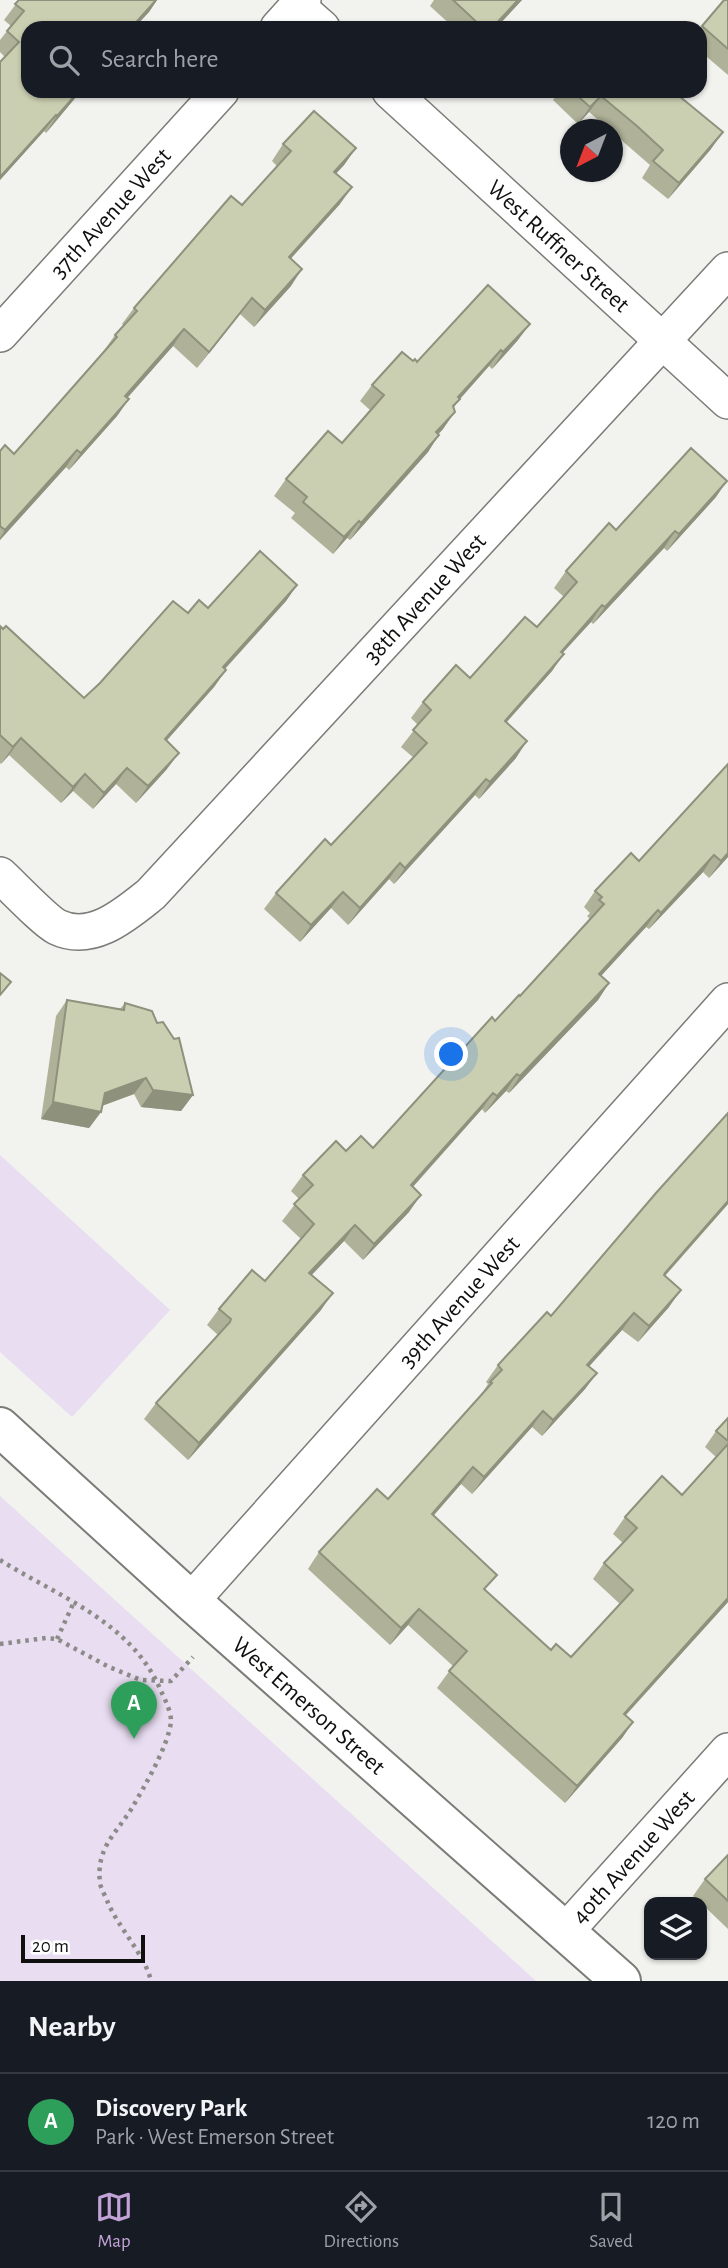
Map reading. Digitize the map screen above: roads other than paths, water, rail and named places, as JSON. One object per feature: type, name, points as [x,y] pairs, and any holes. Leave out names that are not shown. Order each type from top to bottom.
[{"type":"street","name":"37th Avenue West","points":[[0,334],[215,98]]},
{"type":"street","name":"West Ruffner Street","points":[[398,98],[728,401]]},
{"type":"street","name":"38th Avenue West","points":[[0,875],[57,927],[84,932],[116,921],[151,894],[728,270]]},
{"type":"street","name":"39th Avenue West","points":[[191,1601],[728,1001]]},
{"type":"street","name":"West Emerson Street","points":[[0,1427],[191,1601],[621,1981]]},
{"type":"street","name":"40th Avenue West","points":[[566,1931],[728,1751]]},
{"type":"place","name":"Discovery Park","points":[[134,1739]]}]
